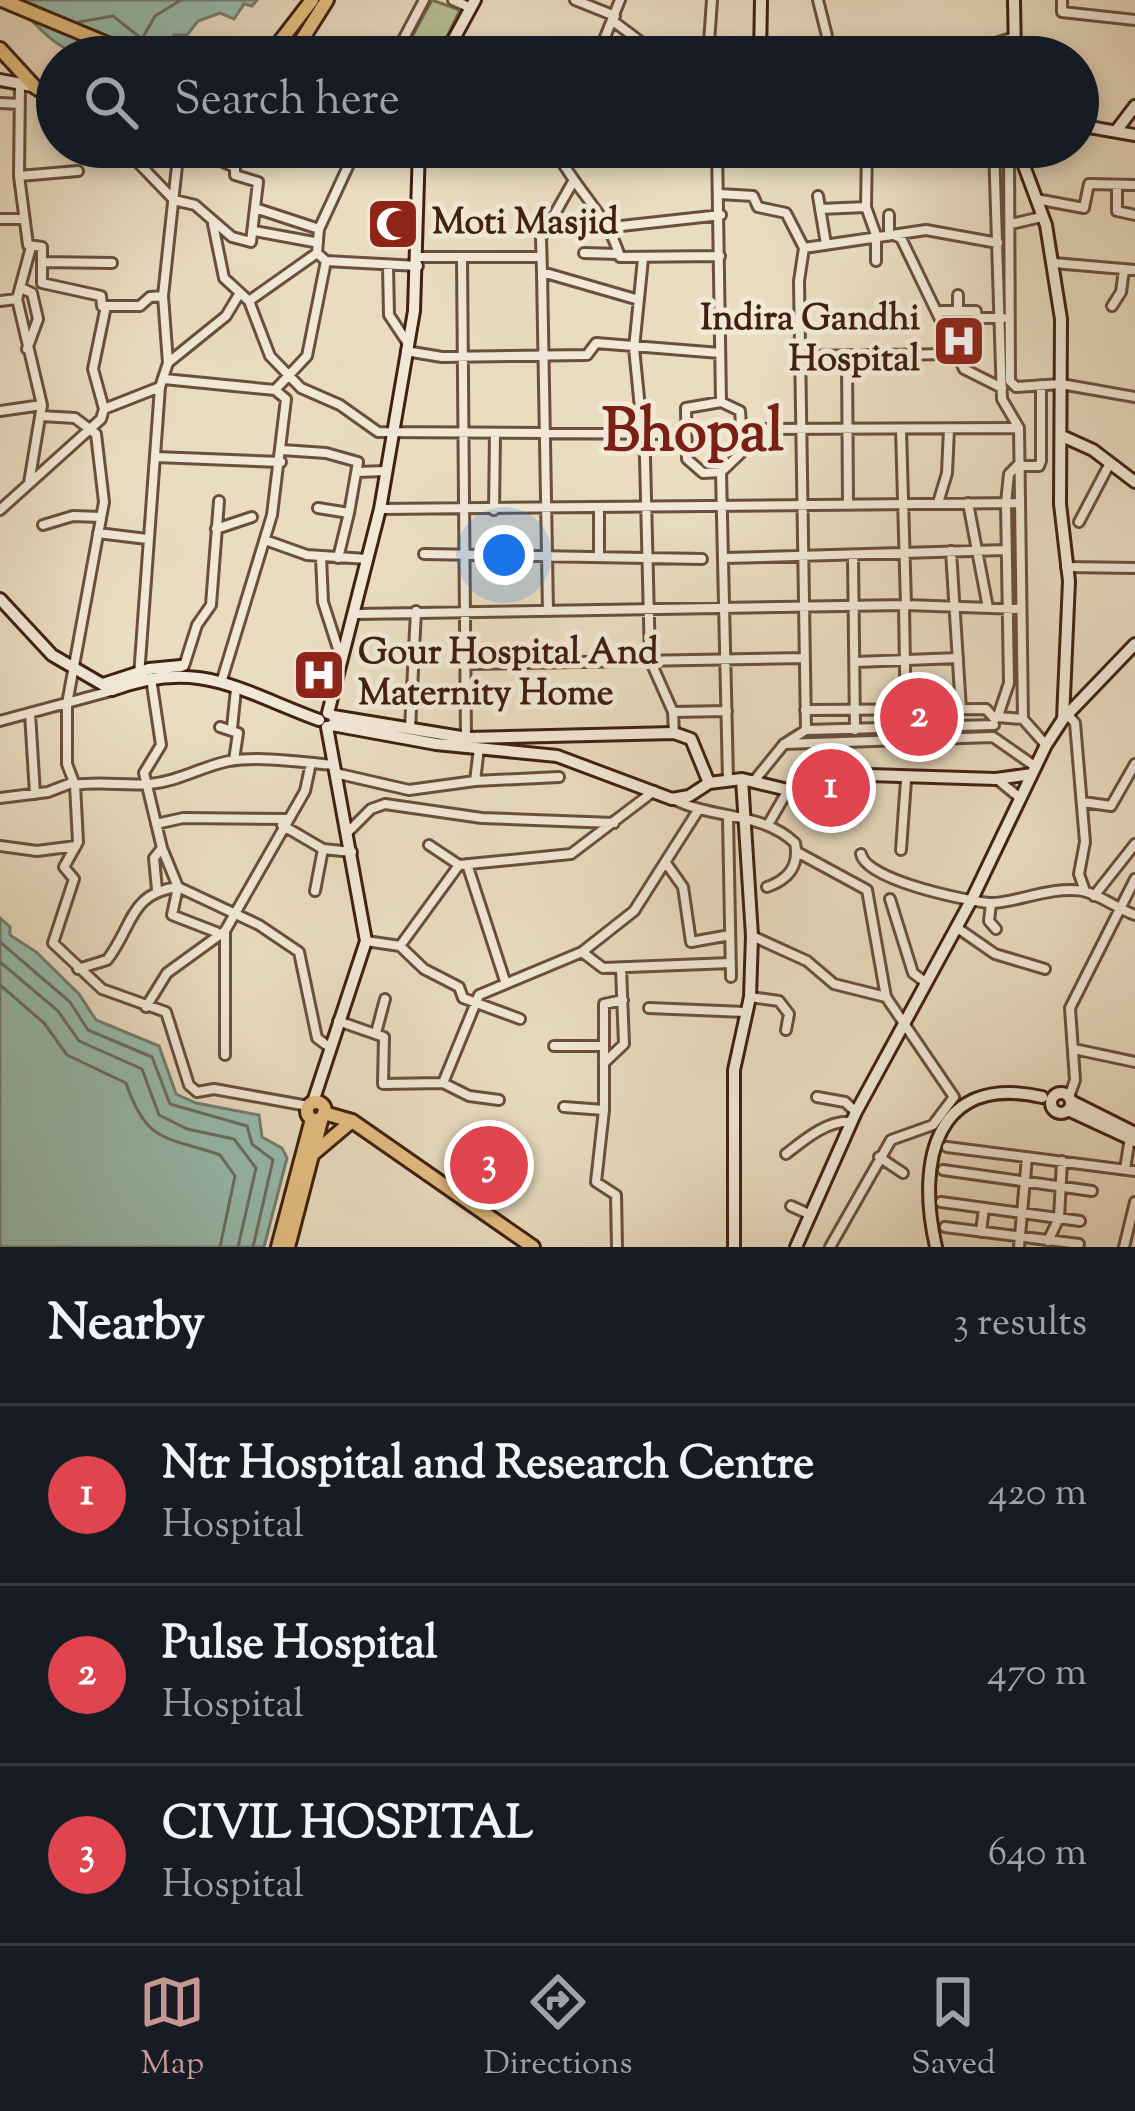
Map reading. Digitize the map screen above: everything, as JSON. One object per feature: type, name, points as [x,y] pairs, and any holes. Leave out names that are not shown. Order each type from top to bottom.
[{"type":"main road","points":[[2,0],[89,36]]},
{"type":"main road","points":[[284,36],[312,0]]},
{"type":"main road","points":[[303,36],[326,0]]},
{"type":"main road","points":[[0,49],[35,87]]},
{"type":"main road","points":[[317,1110],[352,1121],[533,1247]]},
{"type":"main road","points":[[288,1247],[313,1154],[317,1110]]},
{"type":"main road","points":[[278,1247],[317,1110]]},
{"type":"main road","points":[[313,1154],[352,1121]]},
{"type":"street","points":[[405,36],[424,0]]},
{"type":"street","points":[[453,0],[473,4],[455,36]]},
{"type":"street","points":[[575,0],[614,18],[636,36]]},
{"type":"street","points":[[606,36],[620,0]]},
{"type":"street","points":[[709,36],[712,0]]},
{"type":"street","points":[[760,36],[761,0]]},
{"type":"street","points":[[818,0],[827,36]]},
{"type":"street","points":[[1014,0],[1015,36]]},
{"type":"street","points":[[1062,0],[1061,12],[1135,20]]},
{"type":"street","points":[[0,80],[35,87]]},
{"type":"street","points":[[20,83],[19,176],[31,247],[16,298],[27,350],[37,367],[41,411],[29,484]]},
{"type":"street","points":[[0,103],[20,104]]},
{"type":"street","points":[[1116,131],[1135,106]]},
{"type":"street","points":[[1099,128],[1135,135]]},
{"type":"street","points":[[143,168],[174,200],[195,205],[213,224],[251,242],[258,182],[235,175],[236,168]]},
{"type":"street","points":[[179,168],[163,296],[168,363],[147,538],[143,676],[161,745],[144,770],[162,848],[178,887],[172,915],[222,932]]},
{"type":"street","points":[[249,302],[316,248],[319,229],[347,168]]},
{"type":"street","points":[[0,411],[41,411],[75,418],[99,445],[104,489],[67,704],[76,847],[64,867],[74,879],[51,937],[102,989],[166,1012],[189,1085],[197,1092],[214,1088],[317,1110],[329,1047],[366,941],[327,719],[380,509],[418,261],[418,168]]},
{"type":"street","points":[[568,168],[591,208],[612,227],[619,254]]},
{"type":"street","points":[[718,168],[721,402]]},
{"type":"street","points":[[867,168],[866,207],[876,235],[876,261]]},
{"type":"street","points":[[993,737],[1009,683],[1019,428],[1017,417],[1003,404],[995,168]]},
{"type":"street","points":[[1012,168],[1010,381],[1016,387],[1061,384],[1135,397]]},
{"type":"street","points":[[1022,168],[1054,263],[1066,567],[1065,717]]},
{"type":"street","points":[[19,176],[78,171]]},
{"type":"street","points":[[548,611],[538,257],[541,238],[575,178]]},
{"type":"street","points":[[1035,198],[1084,208],[1089,184],[1135,185]]},
{"type":"street","points":[[1117,185],[1118,211],[1135,214]]},
{"type":"street","points":[[720,194],[753,196],[758,207],[786,213],[804,248],[799,506],[806,730]]},
{"type":"street","points":[[818,196],[826,244]]},
{"type":"street","points":[[820,209],[866,207]]},
{"type":"street","points":[[257,209],[319,229]]},
{"type":"street","points":[[612,227],[722,215]]},
{"type":"street","points":[[889,233],[890,215]]},
{"type":"street","points":[[1011,224],[1041,217]]},
{"type":"street","points":[[0,220],[23,219]]},
{"type":"street","points":[[213,224],[224,278],[249,302],[260,339],[286,376],[378,432],[684,434]]},
{"type":"street","points":[[804,248],[926,230],[998,243]]},
{"type":"street","points":[[254,232],[316,248],[326,261],[388,266],[462,257],[538,257]]},
{"type":"street","points":[[889,233],[901,238],[964,369],[1002,388]]},
{"type":"street","points":[[31,247],[42,248],[42,283],[101,296],[106,306],[93,362],[104,409]]},
{"type":"street","points":[[584,253],[644,259],[720,256]]},
{"type":"street","points":[[462,257],[465,612],[475,781]]},
{"type":"street","points":[[644,259],[634,348],[643,433],[650,660],[673,712],[674,734]]},
{"type":"street","points":[[275,390],[307,356],[326,261]]},
{"type":"street","points":[[42,262],[112,263]]},
{"type":"street","points":[[1054,263],[1130,270],[1112,306]]},
{"type":"street","points":[[388,266],[388,315],[406,346]]},
{"type":"street","points":[[542,272],[639,300]]},
{"type":"street","points":[[21,288],[32,292],[38,319],[27,350]]},
{"type":"street","points":[[958,295],[958,307]]},
{"type":"street","points":[[106,306],[140,306],[150,296],[163,296]]},
{"type":"street","points":[[168,363],[226,316],[238,296]]},
{"type":"street","points":[[0,301],[16,298]]},
{"type":"street","points":[[940,311],[958,307],[976,311],[977,318],[1003,318]]},
{"type":"street","points":[[406,346],[463,355],[587,355],[596,343],[720,353]]},
{"type":"street","points":[[799,356],[954,354]]},
{"type":"street","points":[[847,355],[848,505]]},
{"type":"street","points":[[0,509],[104,409],[162,383],[275,390],[286,399],[280,462],[265,540],[222,680]]},
{"type":"street","points":[[1041,385],[1041,461],[1039,466],[1017,466],[1009,474],[1006,550],[1022,719],[1046,745]]},
{"type":"street","points":[[721,472],[695,467],[687,459],[684,434],[689,404],[721,402],[740,411],[744,429],[743,451],[721,472],[727,711],[741,780],[752,936],[750,997],[734,1070],[734,1247]]},
{"type":"street","points":[[744,429],[1019,428]]},
{"type":"street","points":[[901,429],[907,730]]},
{"type":"street","points":[[938,504],[947,473],[949,429]]},
{"type":"street","points":[[494,511],[495,434]]},
{"type":"street","points":[[1062,436],[1135,482]]},
{"type":"street","points":[[282,450],[356,461],[338,558]]},
{"type":"street","points":[[156,457],[280,462]]},
{"type":"street","points":[[1079,522],[1110,463]]},
{"type":"street","points":[[357,472],[385,471]]},
{"type":"street","points":[[184,666],[197,625],[211,605],[219,501]]},
{"type":"street","points":[[380,509],[1018,502]]},
{"type":"street","points":[[968,503],[988,608]]},
{"type":"street","points":[[318,508],[349,513]]},
{"type":"street","points":[[599,509],[599,557]]},
{"type":"street","points":[[43,525],[73,516],[101,518]]},
{"type":"street","points":[[216,529],[252,517]]},
{"type":"street","points":[[98,533],[147,538]]},
{"type":"street","points":[[265,540],[321,557],[369,560]]},
{"type":"street","points":[[725,558],[1006,550]]},
{"type":"street","points":[[951,551],[961,710]]},
{"type":"street","points":[[424,554],[702,559]]},
{"type":"street","points":[[853,555],[855,730]]},
{"type":"street","points":[[321,557],[323,602],[341,658]]},
{"type":"street","points":[[1066,567],[1135,568]]},
{"type":"street","points":[[0,599],[73,672],[108,687]]},
{"type":"street","points":[[357,614],[905,605],[1015,609]]},
{"type":"street","points":[[409,736],[416,611]]},
{"type":"street","points":[[796,1247],[854,1117],[973,897],[1046,745],[1065,717],[1135,644]]},
{"type":"street","points":[[470,664],[803,658]]},
{"type":"street","points":[[856,662],[958,658]]},
{"type":"street","points":[[0,721],[184,666],[327,719]]},
{"type":"street","points":[[143,676],[190,673],[327,719],[471,745],[674,734],[692,739],[709,783]]},
{"type":"street","points":[[234,760],[238,734],[226,728],[236,689]]},
{"type":"street","points":[[806,710],[986,709],[996,719]]},
{"type":"street","points":[[673,712],[727,711]]},
{"type":"street","points":[[30,713],[35,794]]},
{"type":"street","points":[[1065,717],[1075,724],[1085,842],[1079,874],[1089,894]]},
{"type":"street","points":[[741,780],[806,730],[907,730],[1022,719]]},
{"type":"street","points":[[784,744],[993,737],[1034,771]]},
{"type":"street","points":[[507,744],[656,790],[697,812],[769,823],[795,843],[797,852],[784,881],[766,887]]},
{"type":"street","points":[[0,798],[74,783],[147,784],[204,774],[211,766],[234,760],[311,763],[410,790],[559,777]]},
{"type":"street","points":[[225,1055],[222,932],[304,791],[311,763]]},
{"type":"street","points":[[1083,802],[1109,807],[1135,764]]},
{"type":"street","points":[[672,799],[689,796],[709,783],[741,780],[788,790],[869,775],[996,779],[1034,771]]},
{"type":"street","points":[[901,850],[906,779]]},
{"type":"street","points":[[996,779],[1020,798]]},
{"type":"street","points":[[429,844],[463,865],[571,854],[656,790]]},
{"type":"street","points":[[769,823],[788,790]]},
{"type":"street","points":[[346,834],[371,809],[385,804],[482,818],[615,823]]},
{"type":"street","points":[[443,1083],[473,1003],[484,990],[582,952],[634,911],[697,812]]},
{"type":"street","points":[[156,824],[183,818],[283,822],[322,849],[353,852]]},
{"type":"street","points":[[728,818],[731,977]]},
{"type":"street","points":[[1089,894],[1135,844]]},
{"type":"street","points":[[0,846],[37,851],[76,847]]},
{"type":"street","points":[[157,890],[154,858],[162,848]]},
{"type":"street","points":[[315,891],[322,849]]},
{"type":"street","points":[[797,852],[867,890],[886,998],[954,1097],[934,1125],[891,1140],[830,1247]]},
{"type":"street","points":[[861,854],[868,866],[918,889],[991,904],[1022,893],[1089,894],[1135,915]]},
{"type":"street","points":[[666,863],[683,887],[692,942],[730,935]]},
{"type":"street","points":[[400,946],[463,865]]},
{"type":"street","points":[[463,865],[505,981]]},
{"type":"street","points":[[936,1247],[939,1229],[931,1186],[944,1129],[960,1105],[983,1092],[1010,1090],[1050,1099],[1057,1113],[1069,1103],[1076,1080],[1070,1008],[1135,879]]},
{"type":"street","points":[[78,968],[107,960],[126,920],[157,890],[178,887],[259,925],[299,952],[317,1038],[329,1047]]},
{"type":"street","points":[[890,899],[913,974],[925,982]]},
{"type":"street","points":[[991,904],[989,921],[996,929]]},
{"type":"street","points":[[956,927],[995,954],[1046,969]]},
{"type":"street","points":[[146,1006],[166,973],[222,932]]},
{"type":"street","points":[[752,936],[807,961],[834,984],[886,998]]},
{"type":"street","points":[[366,941],[400,946],[473,1003],[520,1019]]},
{"type":"street","points":[[582,952],[596,965],[621,968],[731,963]]},
{"type":"street","points":[[604,1063],[624,1044],[621,968]]},
{"type":"street","points":[[750,997],[779,1001],[788,1014],[786,1030]]},
{"type":"street","points":[[376,1033],[385,999]]},
{"type":"street","points":[[617,1247],[616,1195],[596,1182],[604,1109],[604,1004],[623,1000]]},
{"type":"street","points":[[649,1008],[745,1012]]},
{"type":"street","points":[[338,1022],[376,1033],[386,1041],[380,1061],[383,1084],[443,1083],[469,1096],[499,1100]]},
{"type":"street","points":[[554,1046],[604,1046]]},
{"type":"street","points":[[1074,1049],[1135,1062]]},
{"type":"street","points":[[818,1097],[845,1102],[854,1117]]},
{"type":"street","points":[[947,1147],[1130,1170],[1133,1137],[1069,1103]]},
{"type":"street","points":[[564,1107],[604,1109]]},
{"type":"street","points":[[786,1154],[854,1117]]},
{"type":"street","points":[[880,1156],[903,1173]]},
{"type":"street","points":[[1018,1242],[1027,1156]]},
{"type":"street","points":[[1048,1240],[1058,1218],[1062,1161]]},
{"type":"street","points":[[943,1170],[1093,1191]]},
{"type":"street","points":[[941,1202],[1080,1221]]},
{"type":"street","points":[[1124,1247],[1135,1202]]},
{"type":"street","points":[[791,1206],[812,1216]]},
{"type":"street","points":[[981,1232],[984,1208]]},
{"type":"street","points":[[939,1229],[981,1232],[1018,1242],[1078,1244]]},
{"type":"green space","points":[[432,0],[460,10],[447,36],[412,36]]},
{"type":"water","points":[[12,0],[257,0],[252,6],[244,4],[234,19],[220,13],[198,21],[187,35],[49,36]]},
{"type":"water","points":[[0,918],[10,927],[10,935],[36,952],[79,994],[96,1020],[159,1046],[176,1094],[196,1103],[259,1115],[262,1137],[282,1148],[287,1158],[264,1247],[0,1247]]},
{"type":"place","name":"Moti Masjid","points":[[393,224]]},
{"type":"place","name":"Indira Gandhi Hospital","points":[[959,341]]},
{"type":"place","name":"Gour Hospital And Maternity Home","points":[[319,675]]},
{"type":"place","name":"Pulse Hospital","points":[[919,717]]},
{"type":"place","name":"Ntr Hospital and Research Centre","points":[[831,788]]},
{"type":"place","name":"CIVIL HOSPITAL","points":[[489,1165]]},
{"type":"district","name":"Bhopal","points":[[693,435]]}]
